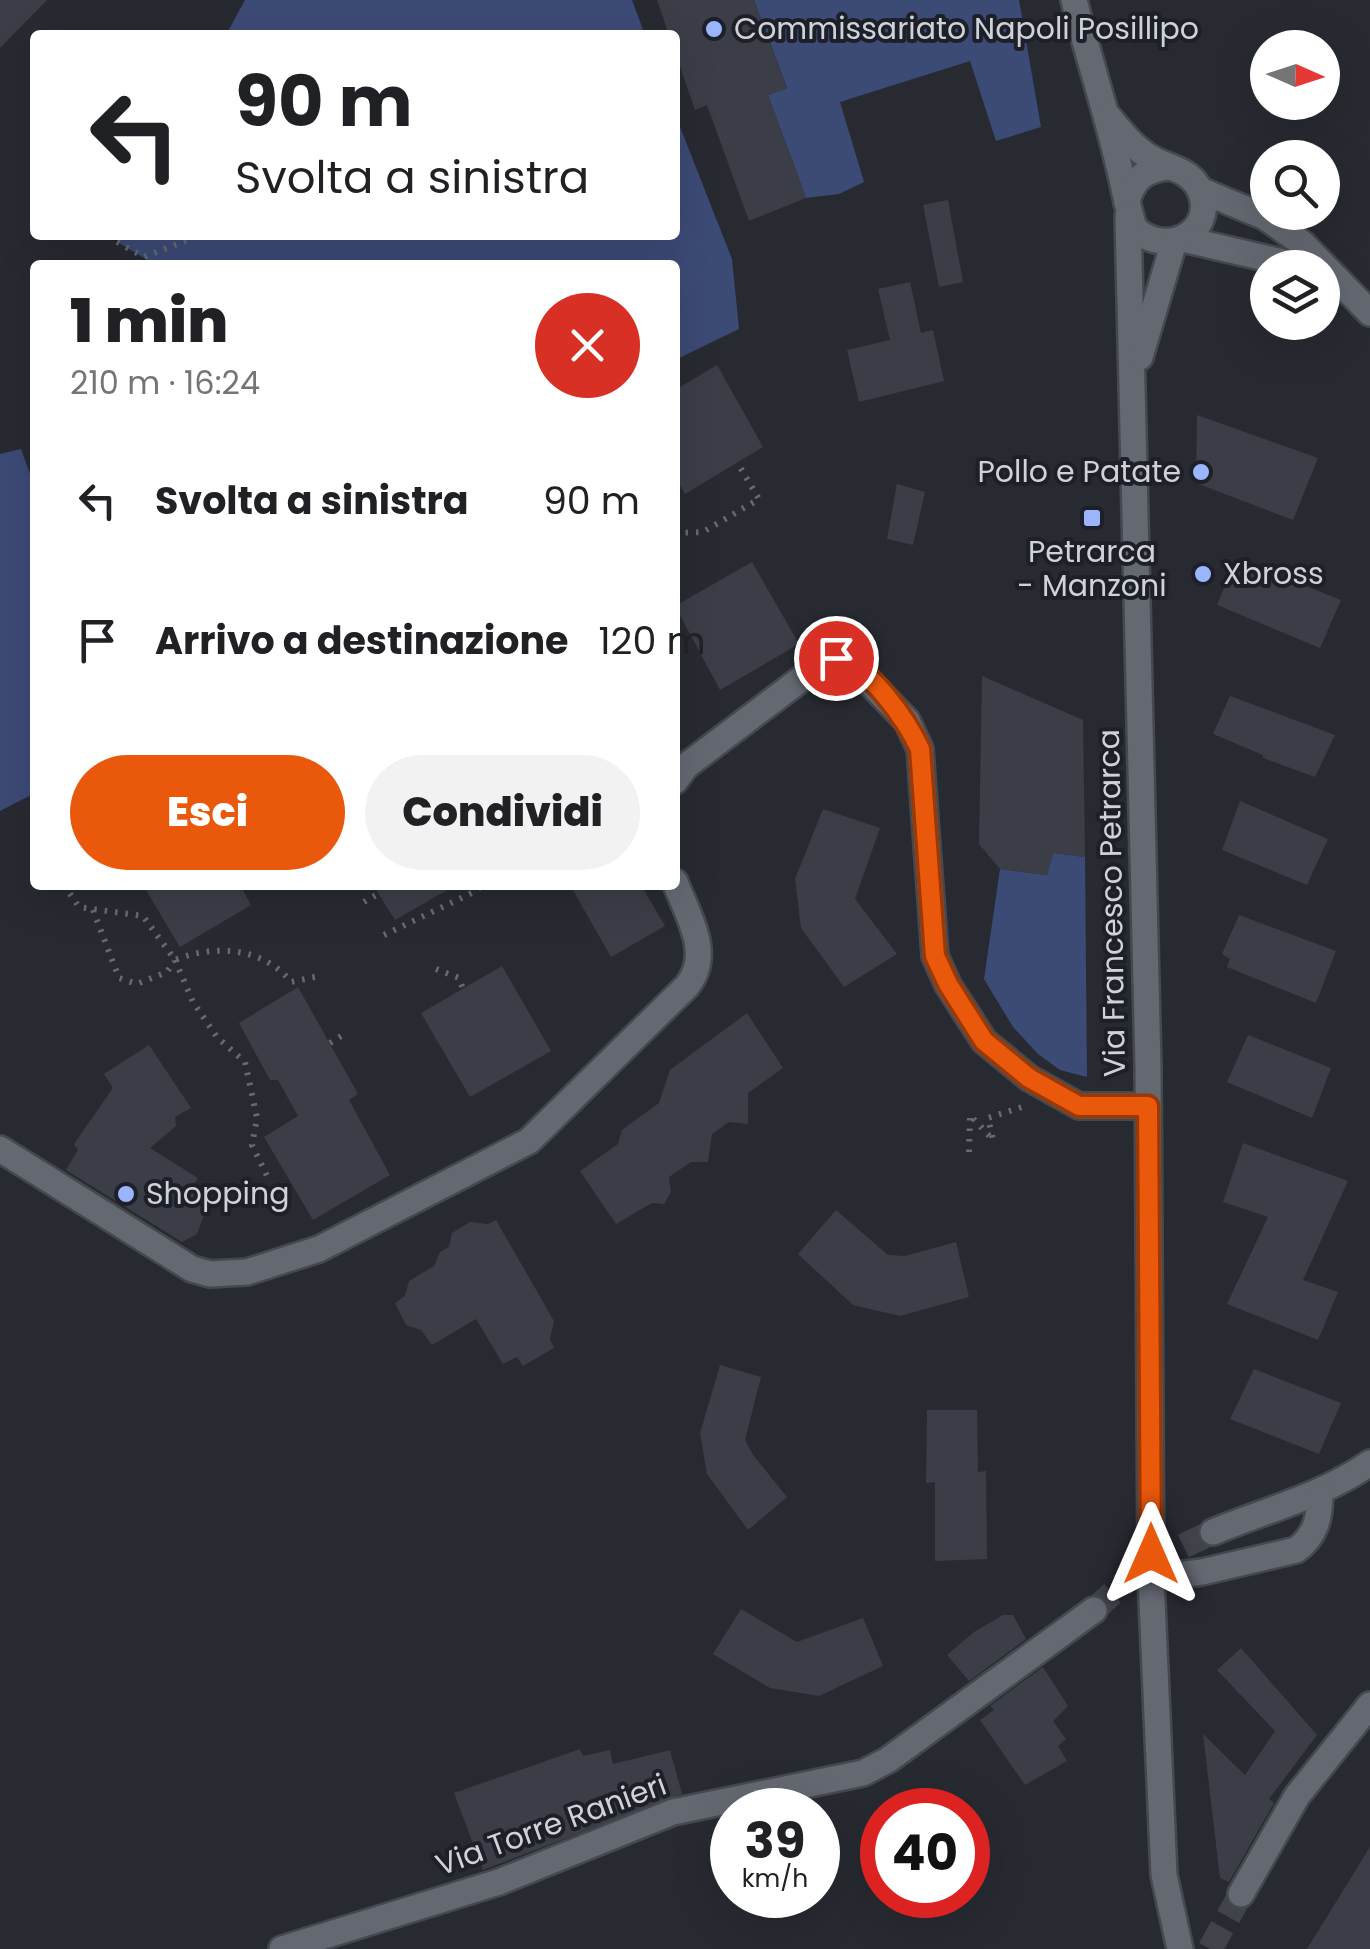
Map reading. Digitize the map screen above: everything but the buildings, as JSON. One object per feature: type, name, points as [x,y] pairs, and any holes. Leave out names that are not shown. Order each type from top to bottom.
[{"type":"street","name":"Via Francesco Petrarca","points":[[1074,0],[1128,212],[1148,1106],[1151,1578],[1164,1874],[1180,1949]]},
{"type":"street","points":[[1106,115],[1149,158],[1192,179],[1200,190],[1200,220],[1193,231],[1178,240]]},
{"type":"street","points":[[1170,167],[1149,170],[1130,189],[1128,212],[1134,228],[1157,242],[1178,240],[1250,256]]},
{"type":"street","points":[[1200,190],[1265,217],[1307,250]]},
{"type":"street","name":"Via Francesco Petrarca","points":[[1132,394],[1143,338],[1178,240]]},
{"type":"street","points":[[1340,286],[1370,313]]},
{"type":"street","points":[[680,774],[824,661],[848,660],[907,721],[920,749],[935,956],[984,1041],[1029,1078],[1079,1106],[1148,1106]]},
{"type":"street","points":[[0,1149],[192,1270],[210,1274],[248,1272],[320,1249],[528,1140],[687,986],[696,975],[701,953],[678,890]]},
{"type":"street","points":[[1213,1532],[1320,1493],[1370,1463]]},
{"type":"street","points":[[1151,1578],[1202,1572],[1296,1550],[1306,1544],[1318,1522],[1320,1493]]},
{"type":"street","name":"Via Torre Ranieri","points":[[282,1949],[499,1882],[672,1812],[864,1772],[888,1760],[1094,1610]]},
{"type":"street","points":[[1241,1894],[1296,1796],[1370,1705]]},
{"type":"path","points":[[117,242],[144,257],[187,240]]},
{"type":"path","points":[[680,533],[702,532],[759,499],[737,462]]},
{"type":"path","points":[[68,890],[79,906],[143,916],[175,960],[193,1002],[216,1037],[245,1062],[257,1118],[252,1145],[270,1182]]},
{"type":"path","points":[[384,935],[475,890]]},
{"type":"path","points":[[364,902],[378,894]]},
{"type":"path","points":[[92,908],[119,978],[137,984],[167,972],[175,960],[193,953],[232,951],[264,957],[291,982],[315,977]]},
{"type":"path","points":[[436,969],[459,978],[464,989]]},
{"type":"path","points":[[330,1043],[346,1033]]},
{"type":"path","points":[[969,1152],[970,1115],[993,1140],[988,1118],[997,1115]]},
{"type":"shaded area","points":[[245,0],[632,0],[643,30],[229,30]]},
{"type":"shaded area","points":[[754,0],[1019,0],[1041,127],[996,141],[970,61],[840,102],[864,182],[839,194],[806,198],[768,95],[787,88]]},
{"type":"shaded area","points":[[680,127],[732,259],[739,329],[680,358],[680,260],[148,260],[117,242],[680,240]]},
{"type":"shaded area","points":[[21,449],[30,474],[30,796],[0,811],[0,454]]},
{"type":"shaded area","points":[[1053,853],[1085,857],[1087,1077],[1060,1070],[1038,1054],[1013,1027],[984,979],[1000,869],[1047,875]]},
{"type":"tunnel","points":[[1094,1610],[1145,1564],[1213,1532]]},
{"type":"tunnel","points":[[1210,1949],[1241,1894]]},
{"type":"place","name":"Commissariato Napoli Posillipo","points":[[714,29]]},
{"type":"place","name":"Pollo e Patate","points":[[1201,472]]},
{"type":"place","name":"Petrarca - Manzoni","points":[[1092,518]]},
{"type":"place","name":"Xbross","points":[[1203,574]]},
{"type":"place","name":"Shopping","points":[[126,1194]]},
{"type":"route","points":[[836,658],[848,660],[891,702],[907,721],[920,749],[935,956],[984,1041],[1029,1078],[1079,1106],[1148,1106],[1151,1554]]}]
